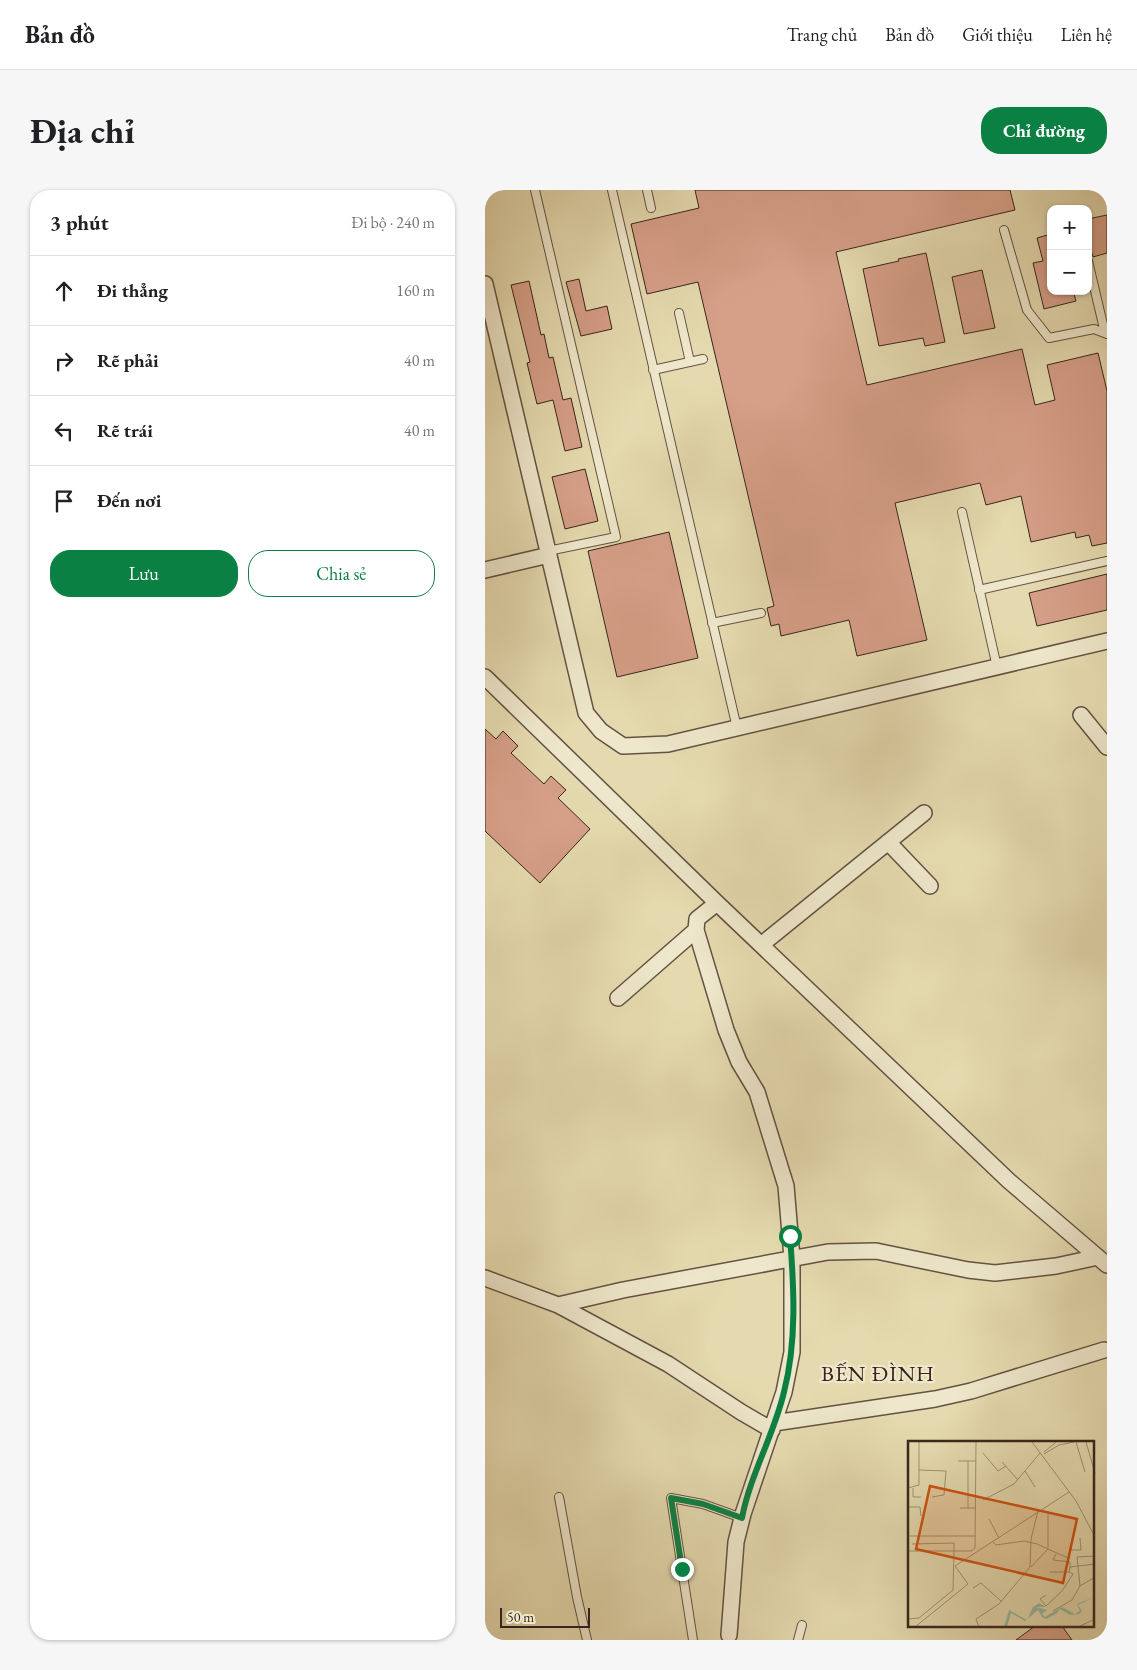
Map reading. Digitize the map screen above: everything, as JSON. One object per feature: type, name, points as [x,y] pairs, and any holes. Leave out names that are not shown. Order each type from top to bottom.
[{"type":"street","points":[[485,284],[586,713],[601,731],[623,746],[668,744],[1107,641]]},
{"type":"street","points":[[485,570],[548,553]]},
{"type":"street","points":[[485,677],[717,903],[1009,1181],[1102,1261]]},
{"type":"street","points":[[1081,715],[1107,747]]},
{"type":"street","points":[[761,945],[923,813]]},
{"type":"street","points":[[888,842],[930,886]]},
{"type":"street","points":[[717,903],[697,919],[696,930],[726,1030],[739,1062],[757,1092],[786,1186],[792,1258],[793,1312],[792,1352],[784,1392],[742,1518],[736,1542],[729,1635]]},
{"type":"street","points":[[618,998],[696,930]]},
{"type":"street","points":[[558,1305],[623,1290],[828,1252],[876,1251],[968,1270],[995,1273],[1102,1261]]},
{"type":"street","points":[[485,1278],[558,1305],[668,1364],[741,1412],[773,1426],[971,1391],[1104,1350]]},
{"type":"lane","points":[[535,190],[616,537],[548,553]]},
{"type":"lane","points":[[612,190],[737,728]]},
{"type":"lane","points":[[647,190],[651,208]]},
{"type":"lane","points":[[1004,230],[1027,310],[1049,338],[1094,329],[1106,334]]},
{"type":"lane","points":[[1092,277],[1106,334]]},
{"type":"lane","points":[[679,313],[690,362]]},
{"type":"lane","points":[[653,370],[703,359]]},
{"type":"lane","points":[[962,512],[997,667]]},
{"type":"lane","points":[[979,590],[1107,561]]},
{"type":"lane","points":[[712,623],[761,613]]},
{"type":"lane","points":[[559,1497],[577,1597],[587,1640]]},
{"type":"lane","points":[[693,1640],[671,1498],[703,1504],[742,1518]]},
{"type":"lane","points":[[798,1640],[802,1624]]},
{"type":"building","points":[[695,190],[1010,190],[1015,210],[836,252],[867,385],[1022,349],[1035,405],[1055,400],[1047,365],[1098,353],[1107,391],[1107,543],[1092,546],[1089,535],[1076,538],[1075,532],[1031,542],[1021,496],[986,505],[980,483],[895,503],[927,640],[857,656],[849,620],[781,636],[779,624],[771,626],[767,608],[774,606],[698,282],[647,294],[631,224],[699,208]]},
{"type":"building","points":[[1107,215],[1107,253],[1093,257],[1092,253],[1092,218]]},
{"type":"building","points":[[1047,235],[1047,295],[1074,295],[1076,301],[1044,309],[1033,263],[1043,261],[1037,238]]},
{"type":"building","points":[[926,253],[945,342],[925,346],[923,338],[879,346],[863,269]]},
{"type":"building","points":[[982,270],[995,328],[964,334],[952,277]]},
{"type":"building","points":[[579,279],[586,311],[607,306],[612,329],[581,336],[566,282]]},
{"type":"building","points":[[529,281],[541,335],[544,334],[549,358],[553,357],[563,400],[571,398],[582,447],[565,451],[553,400],[537,404],[527,363],[530,362],[511,285]]},
{"type":"building","points":[[585,469],[598,521],[565,529],[552,477]]},
{"type":"building","points":[[669,532],[698,658],[617,677],[588,551]]},
{"type":"building","points":[[1107,574],[1107,610],[1037,626],[1029,593]]},
{"type":"building","points":[[485,729],[496,739],[503,731],[518,746],[511,753],[544,784],[551,776],[566,790],[558,798],[590,829],[540,883],[485,831]]},
{"type":"building","points":[[1032,1628],[1063,1628],[1072,1640],[1016,1640]]},
{"type":"district","name":"BẾN ĐÌNH","points":[[878,1373]]},
{"type":"route","points":[[682,1569],[671,1498],[703,1504],[742,1518],[784,1392],[792,1352],[793,1312],[790,1236]]}]
